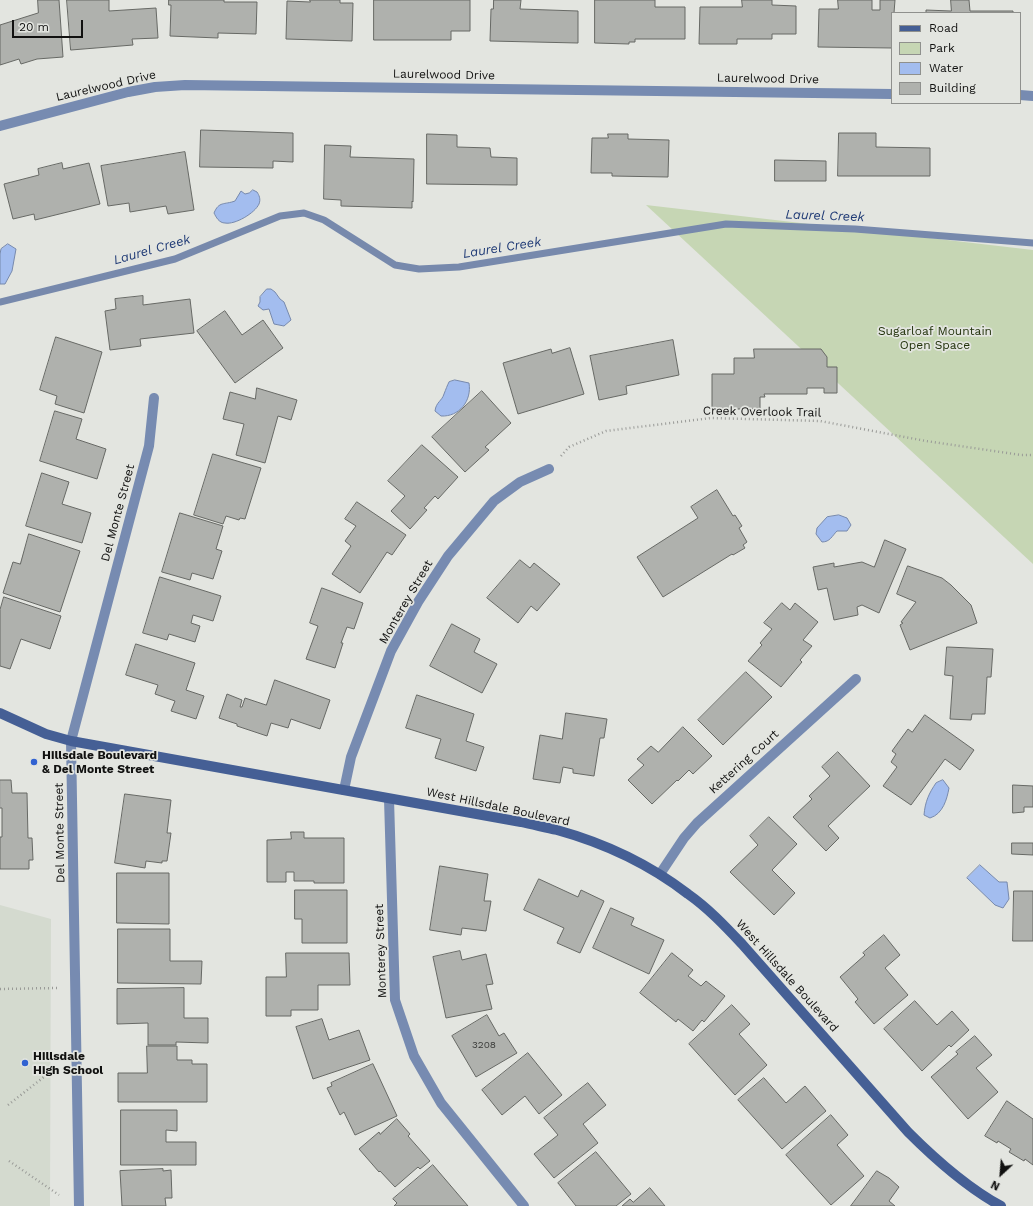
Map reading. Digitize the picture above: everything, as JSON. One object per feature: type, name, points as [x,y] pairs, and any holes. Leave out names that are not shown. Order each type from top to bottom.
[{"type":"main road","name":"West Hillsdale Boulevard","points":[[0,714],[46,734],[71,741],[521,822],[556,830],[627,856],[660,874],[689,894],[716,918],[742,944],[908,1132],[933,1157],[963,1181],[1001,1206]]},
{"type":"street","name":"Laurelwood Drive","points":[[0,126],[128,92],[155,87],[185,85],[891,94]]},
{"type":"street","points":[[1021,95],[1033,96]]},
{"type":"street","name":"Del Monte Street","points":[[79,1206],[71,741],[149,446],[154,398]]},
{"type":"street","name":"Monterey Street","points":[[344,790],[351,757],[392,652],[418,602],[448,556],[494,501],[520,482],[549,469]]},
{"type":"street","name":"Kettering Court","points":[[660,874],[684,838],[697,823],[856,679]]},
{"type":"street","name":"Monterey Street","points":[[389,799],[395,1000],[414,1056],[441,1103],[524,1206]]},
{"type":"path","name":"Creek Overlook Trail","points":[[549,469],[569,447],[606,431],[711,418],[820,421],[926,441],[1021,455],[1033,455]]},
{"type":"path","points":[[0,989],[57,988]]},
{"type":"path","points":[[8,1105],[58,1066]]},
{"type":"path","points":[[9,1161],[59,1195]]},
{"type":"shaded area","name":"Hillsdale High School","points":[[0,905],[51,919],[50,1206],[0,1206]]},
{"type":"green space","name":"Sugarloaf Mountain Open Space","points":[[646,205],[1033,250],[1033,564]]},
{"type":"water","points":[[253,190],[257,192],[260,200],[259,204],[253,211],[244,218],[234,222],[223,223],[218,220],[214,213],[220,205],[235,201],[241,191],[245,194]]},
{"type":"water","points":[[8,244],[16,249],[12,271],[5,284],[0,284],[1,249]]},
{"type":"water","points":[[267,289],[271,289],[275,292],[284,302],[291,320],[284,326],[274,324],[269,309],[263,310],[258,306],[260,297]]},
{"type":"water","points":[[455,380],[469,383],[466,402],[459,411],[447,416],[441,416],[435,411],[436,408],[449,382]]},
{"type":"water","points":[[839,515],[847,518],[851,525],[847,531],[837,531],[829,540],[822,542],[816,534],[817,528],[827,517]]},
{"type":"water","points":[[943,780],[949,788],[946,801],[941,810],[930,818],[924,815],[926,802],[936,783]]},
{"type":"water","points":[[980,865],[999,882],[1007,882],[1009,899],[1003,908],[995,905],[967,878]]},
{"type":"building","points":[[38,0],[59,0],[63,57],[37,59],[21,64],[19,59],[0,65],[0,25],[38,13]]},
{"type":"building","points":[[67,0],[109,0],[109,11],[156,8],[158,38],[132,39],[133,45],[71,50]]},
{"type":"building","points":[[169,0],[224,0],[224,2],[257,2],[256,34],[218,33],[218,38],[170,36],[171,5],[169,5]]},
{"type":"building","points":[[310,0],[340,0],[340,3],[353,3],[352,41],[286,39],[287,1],[310,2]]},
{"type":"building","points":[[374,0],[470,0],[470,31],[451,31],[451,40],[374,40]]},
{"type":"building","points":[[494,0],[521,0],[520,9],[578,11],[578,43],[490,41],[491,9],[493,9]]},
{"type":"building","points":[[595,0],[655,0],[655,7],[685,7],[685,39],[635,39],[635,42],[629,42],[629,44],[595,43]]},
{"type":"building","points":[[742,0],[772,0],[772,5],[796,6],[796,34],[772,34],[772,39],[737,39],[737,44],[699,44],[700,7],[742,7]]},
{"type":"building","points":[[838,0],[872,0],[872,10],[880,10],[880,0],[895,0],[894,12],[891,12],[891,48],[818,47],[819,9],[838,9]]},
{"type":"building","points":[[951,0],[969,0],[970,11],[1013,12],[926,12],[926,10],[951,11]]},
{"type":"building","points":[[201,130],[293,133],[293,162],[273,161],[273,168],[200,167]]},
{"type":"building","points":[[839,133],[876,133],[876,147],[930,148],[930,176],[838,176]]},
{"type":"building","points":[[427,134],[457,135],[457,147],[490,148],[491,157],[517,158],[517,185],[427,184]]},
{"type":"building","points":[[608,134],[628,134],[628,139],[669,140],[668,177],[612,176],[612,173],[591,173],[592,138],[608,138]]},
{"type":"building","points":[[325,145],[351,146],[350,157],[414,159],[412,208],[341,206],[341,200],[324,199]]},
{"type":"building","points":[[185,152],[194,210],[168,214],[166,206],[130,212],[129,203],[108,206],[101,166]]},
{"type":"building","points":[[775,160],[826,161],[826,181],[775,181]]},
{"type":"building","points":[[62,163],[63,169],[89,163],[100,204],[35,220],[34,214],[13,219],[4,184],[39,175],[38,169]]},
{"type":"building","points":[[143,296],[143,305],[190,299],[194,333],[140,339],[141,346],[110,350],[105,311],[116,309],[115,299]]},
{"type":"building","points":[[225,311],[242,335],[263,320],[283,348],[235,383],[197,331]]},
{"type":"building","points":[[56,337],[102,352],[84,413],[55,404],[57,396],[40,390]]},
{"type":"building","points":[[673,340],[679,375],[626,386],[627,394],[599,400],[590,356]]},
{"type":"building","points":[[570,348],[584,394],[518,414],[503,363],[551,349],[552,353]]},
{"type":"building","points":[[754,349],[821,349],[827,357],[827,367],[837,367],[837,393],[824,393],[824,388],[807,388],[807,394],[764,394],[765,397],[760,397],[760,409],[712,409],[712,374],[734,374],[734,358],[754,358]]},
{"type":"building","points":[[257,388],[297,400],[291,420],[278,416],[265,463],[236,455],[244,424],[223,419],[230,392],[255,399]]},
{"type":"building","points":[[482,391],[511,423],[485,447],[489,450],[465,472],[432,437]]},
{"type":"building","points":[[55,411],[82,419],[76,439],[106,449],[97,479],[40,461]]},
{"type":"building","points":[[422,445],[458,477],[438,499],[435,496],[424,508],[427,510],[410,529],[391,511],[405,496],[388,481]]},
{"type":"building","points":[[213,454],[261,468],[245,519],[240,518],[239,520],[226,516],[223,524],[194,515]]},
{"type":"building","points":[[42,473],[69,482],[62,504],[91,513],[82,543],[26,526]]},
{"type":"building","points":[[717,490],[733,516],[735,515],[742,526],[739,528],[747,542],[743,545],[745,548],[733,555],[732,554],[663,597],[637,557],[698,518],[691,507]]},
{"type":"building","points":[[357,502],[406,535],[392,555],[387,552],[360,593],[332,574],[351,546],[345,541],[356,526],[345,519]]},
{"type":"building","points":[[180,513],[223,526],[216,549],[222,551],[213,579],[192,573],[190,580],[162,572]]},
{"type":"building","points":[[29,534],[80,551],[60,612],[3,593],[13,562],[20,564]]},
{"type":"building","points":[[885,540],[906,549],[879,613],[862,605],[857,607],[858,615],[834,620],[827,588],[818,590],[813,567],[834,563],[834,567],[862,562],[874,567]]},
{"type":"building","points":[[520,560],[530,568],[534,563],[560,584],[537,611],[531,606],[518,623],[487,598]]},
{"type":"building","points":[[908,566],[942,578],[951,585],[971,605],[977,623],[910,650],[900,625],[903,623],[901,622],[916,602],[897,594]]},
{"type":"building","points":[[160,577],[221,596],[213,621],[193,615],[191,623],[200,626],[195,642],[169,634],[167,640],[143,633]]},
{"type":"building","points":[[322,588],[363,603],[354,629],[347,627],[341,643],[343,643],[335,668],[306,659],[318,626],[310,623]]},
{"type":"building","points":[[4,597],[61,616],[50,649],[21,639],[10,669],[0,666],[0,610]]},
{"type":"building","points":[[782,603],[790,610],[795,603],[818,622],[803,640],[812,646],[800,660],[802,662],[781,687],[748,661],[762,645],[760,643],[772,629],[764,623]]},
{"type":"building","points":[[452,624],[480,639],[474,652],[497,664],[482,693],[430,666]]},
{"type":"building","points":[[136,644],[195,663],[186,690],[204,696],[196,719],[171,711],[175,701],[155,694],[158,685],[126,675]]},
{"type":"building","points":[[947,647],[993,649],[991,677],[987,677],[985,714],[972,714],[971,720],[950,719],[953,676],[945,675]]},
{"type":"building","points":[[746,672],[772,697],[723,745],[698,720]]},
{"type":"building","points":[[275,680],[330,700],[320,729],[291,719],[288,728],[271,723],[267,736],[219,718],[227,694],[242,700],[240,707],[242,707],[245,698],[266,705]]},
{"type":"building","points":[[417,695],[474,714],[466,741],[484,747],[476,771],[435,758],[441,739],[406,728]]},
{"type":"building","points":[[566,713],[607,719],[604,738],[600,738],[594,776],[573,773],[573,769],[563,767],[560,783],[533,779],[540,735],[562,739]]},
{"type":"building","points":[[925,715],[974,750],[960,770],[945,759],[911,805],[883,786],[897,767],[891,762],[896,754],[892,751],[908,729],[912,732]]},
{"type":"building","points":[[683,727],[712,756],[693,774],[689,770],[652,804],[628,780],[644,765],[637,759],[651,746],[658,752]]},
{"type":"building","points":[[838,752],[870,786],[828,826],[839,838],[826,851],[793,817],[812,799],[809,796],[830,776],[822,767]]},
{"type":"building","points":[[0,780],[11,780],[12,793],[27,793],[28,838],[32,838],[33,860],[29,860],[29,869],[0,869],[2,808],[0,808]]},
{"type":"building","points":[[1013,785],[1033,786],[1033,807],[1024,807],[1024,812],[1013,813]]},
{"type":"building","points":[[125,794],[171,800],[167,833],[171,833],[167,861],[162,861],[162,863],[146,861],[145,868],[115,863]]},
{"type":"building","points":[[769,817],[797,844],[772,870],[795,893],[774,915],[730,872],[758,845],[750,836]]},
{"type":"building","points":[[291,832],[304,832],[304,838],[344,838],[344,883],[294,881],[294,872],[286,872],[286,882],[267,882],[267,840],[291,839]]},
{"type":"building","points":[[1012,843],[1033,843],[1033,855],[1012,854]]},
{"type":"building","points":[[440,866],[488,874],[484,901],[491,901],[486,931],[462,928],[461,935],[430,930]]},
{"type":"building","points":[[117,873],[169,873],[169,924],[117,923]]},
{"type":"building","points":[[539,879],[578,897],[581,890],[604,901],[580,953],[557,943],[564,928],[524,910]]},
{"type":"building","points":[[295,890],[347,890],[347,943],[302,943],[302,919],[295,919]]},
{"type":"building","points":[[1014,891],[1033,891],[1033,941],[1013,941]]},
{"type":"building","points":[[611,908],[634,918],[631,925],[664,940],[649,974],[593,948]]},
{"type":"building","points":[[118,929],[170,929],[170,961],[202,961],[201,984],[118,983]]},
{"type":"building","points":[[884,935],[900,955],[885,968],[908,995],[874,1024],[855,1002],[858,999],[840,977],[865,955],[863,953]]},
{"type":"building","points":[[460,951],[462,960],[486,954],[493,984],[486,985],[492,1009],[446,1018],[433,957]]},
{"type":"building","points":[[286,953],[349,953],[350,985],[318,985],[318,1010],[291,1010],[291,1016],[266,1016],[266,977],[286,977]]},
{"type":"building","points":[[672,953],[693,970],[688,976],[701,986],[706,981],[725,996],[704,1022],[702,1020],[693,1031],[678,1019],[676,1022],[640,993]]},
{"type":"building","points":[[184,988],[184,1018],[208,1018],[208,1043],[176,1042],[176,1045],[148,1045],[148,1023],[117,1024],[117,989]]},
{"type":"building","points":[[915,1001],[937,1025],[952,1011],[969,1030],[951,1047],[949,1045],[922,1071],[884,1029]]},
{"type":"building","points":[[732,1005],[750,1024],[739,1034],[767,1065],[735,1095],[689,1044]]},
{"type":"building","points":[[487,1015],[499,1036],[504,1033],[517,1053],[476,1077],[452,1036]]},
{"type":"building","points":[[322,1019],[329,1040],[359,1030],[370,1060],[313,1079],[296,1027]]},
{"type":"building","points":[[975,1036],[992,1055],[976,1068],[998,1092],[968,1119],[931,1077],[958,1054],[956,1052]]},
{"type":"building","points":[[147,1046],[177,1046],[177,1060],[192,1060],[192,1064],[207,1064],[207,1102],[118,1102],[118,1073],[147,1073]]},
{"type":"building","points":[[528,1053],[562,1095],[539,1114],[525,1096],[502,1115],[482,1090]]},
{"type":"building","points":[[373,1064],[397,1116],[355,1135],[344,1112],[340,1115],[327,1088],[332,1086],[331,1083]]},
{"type":"building","points":[[764,1078],[786,1103],[805,1086],[826,1111],[782,1149],[738,1100]]},
{"type":"building","points":[[588,1083],[606,1105],[583,1124],[598,1143],[554,1178],[534,1154],[558,1135],[544,1118]]},
{"type":"building","points":[[1007,1101],[1033,1119],[1033,1165],[1025,1159],[1024,1161],[1009,1152],[1011,1149],[998,1141],[997,1143],[985,1136]]},
{"type":"building","points":[[121,1110],[177,1110],[177,1131],[166,1130],[166,1142],[196,1142],[196,1165],[121,1165]]},
{"type":"building","points":[[831,1115],[848,1135],[837,1145],[864,1176],[831,1205],[786,1155]]},
{"type":"building","points":[[397,1119],[410,1134],[408,1136],[430,1161],[420,1169],[418,1167],[395,1187],[380,1171],[379,1172],[359,1149],[379,1132],[380,1134]]},
{"type":"building","points":[[596,1152],[631,1194],[616,1206],[576,1206],[558,1183]]},
{"type":"building","points":[[433,1165],[468,1206],[394,1206],[397,1203],[393,1199]]},
{"type":"building","points":[[163,1169],[163,1171],[171,1170],[172,1198],[165,1198],[166,1206],[122,1206],[120,1171]]},
{"type":"building","points":[[877,1171],[889,1178],[899,1187],[889,1201],[895,1206],[851,1206]]},
{"type":"building","points":[[650,1188],[665,1206],[622,1206],[630,1199],[633,1202]]},
{"type":"waterway","name":"Laurel Creek","points":[[0,302],[175,259],[280,216],[304,213],[324,220],[395,265],[419,269],[459,267],[726,224],[855,229],[1033,243]]},
{"type":"place","name":"Hillsdale Boulevard & Del Monte Street","points":[[34,762]]},
{"type":"place","name":"Hillsdale High School","points":[[25,1063]]}]
